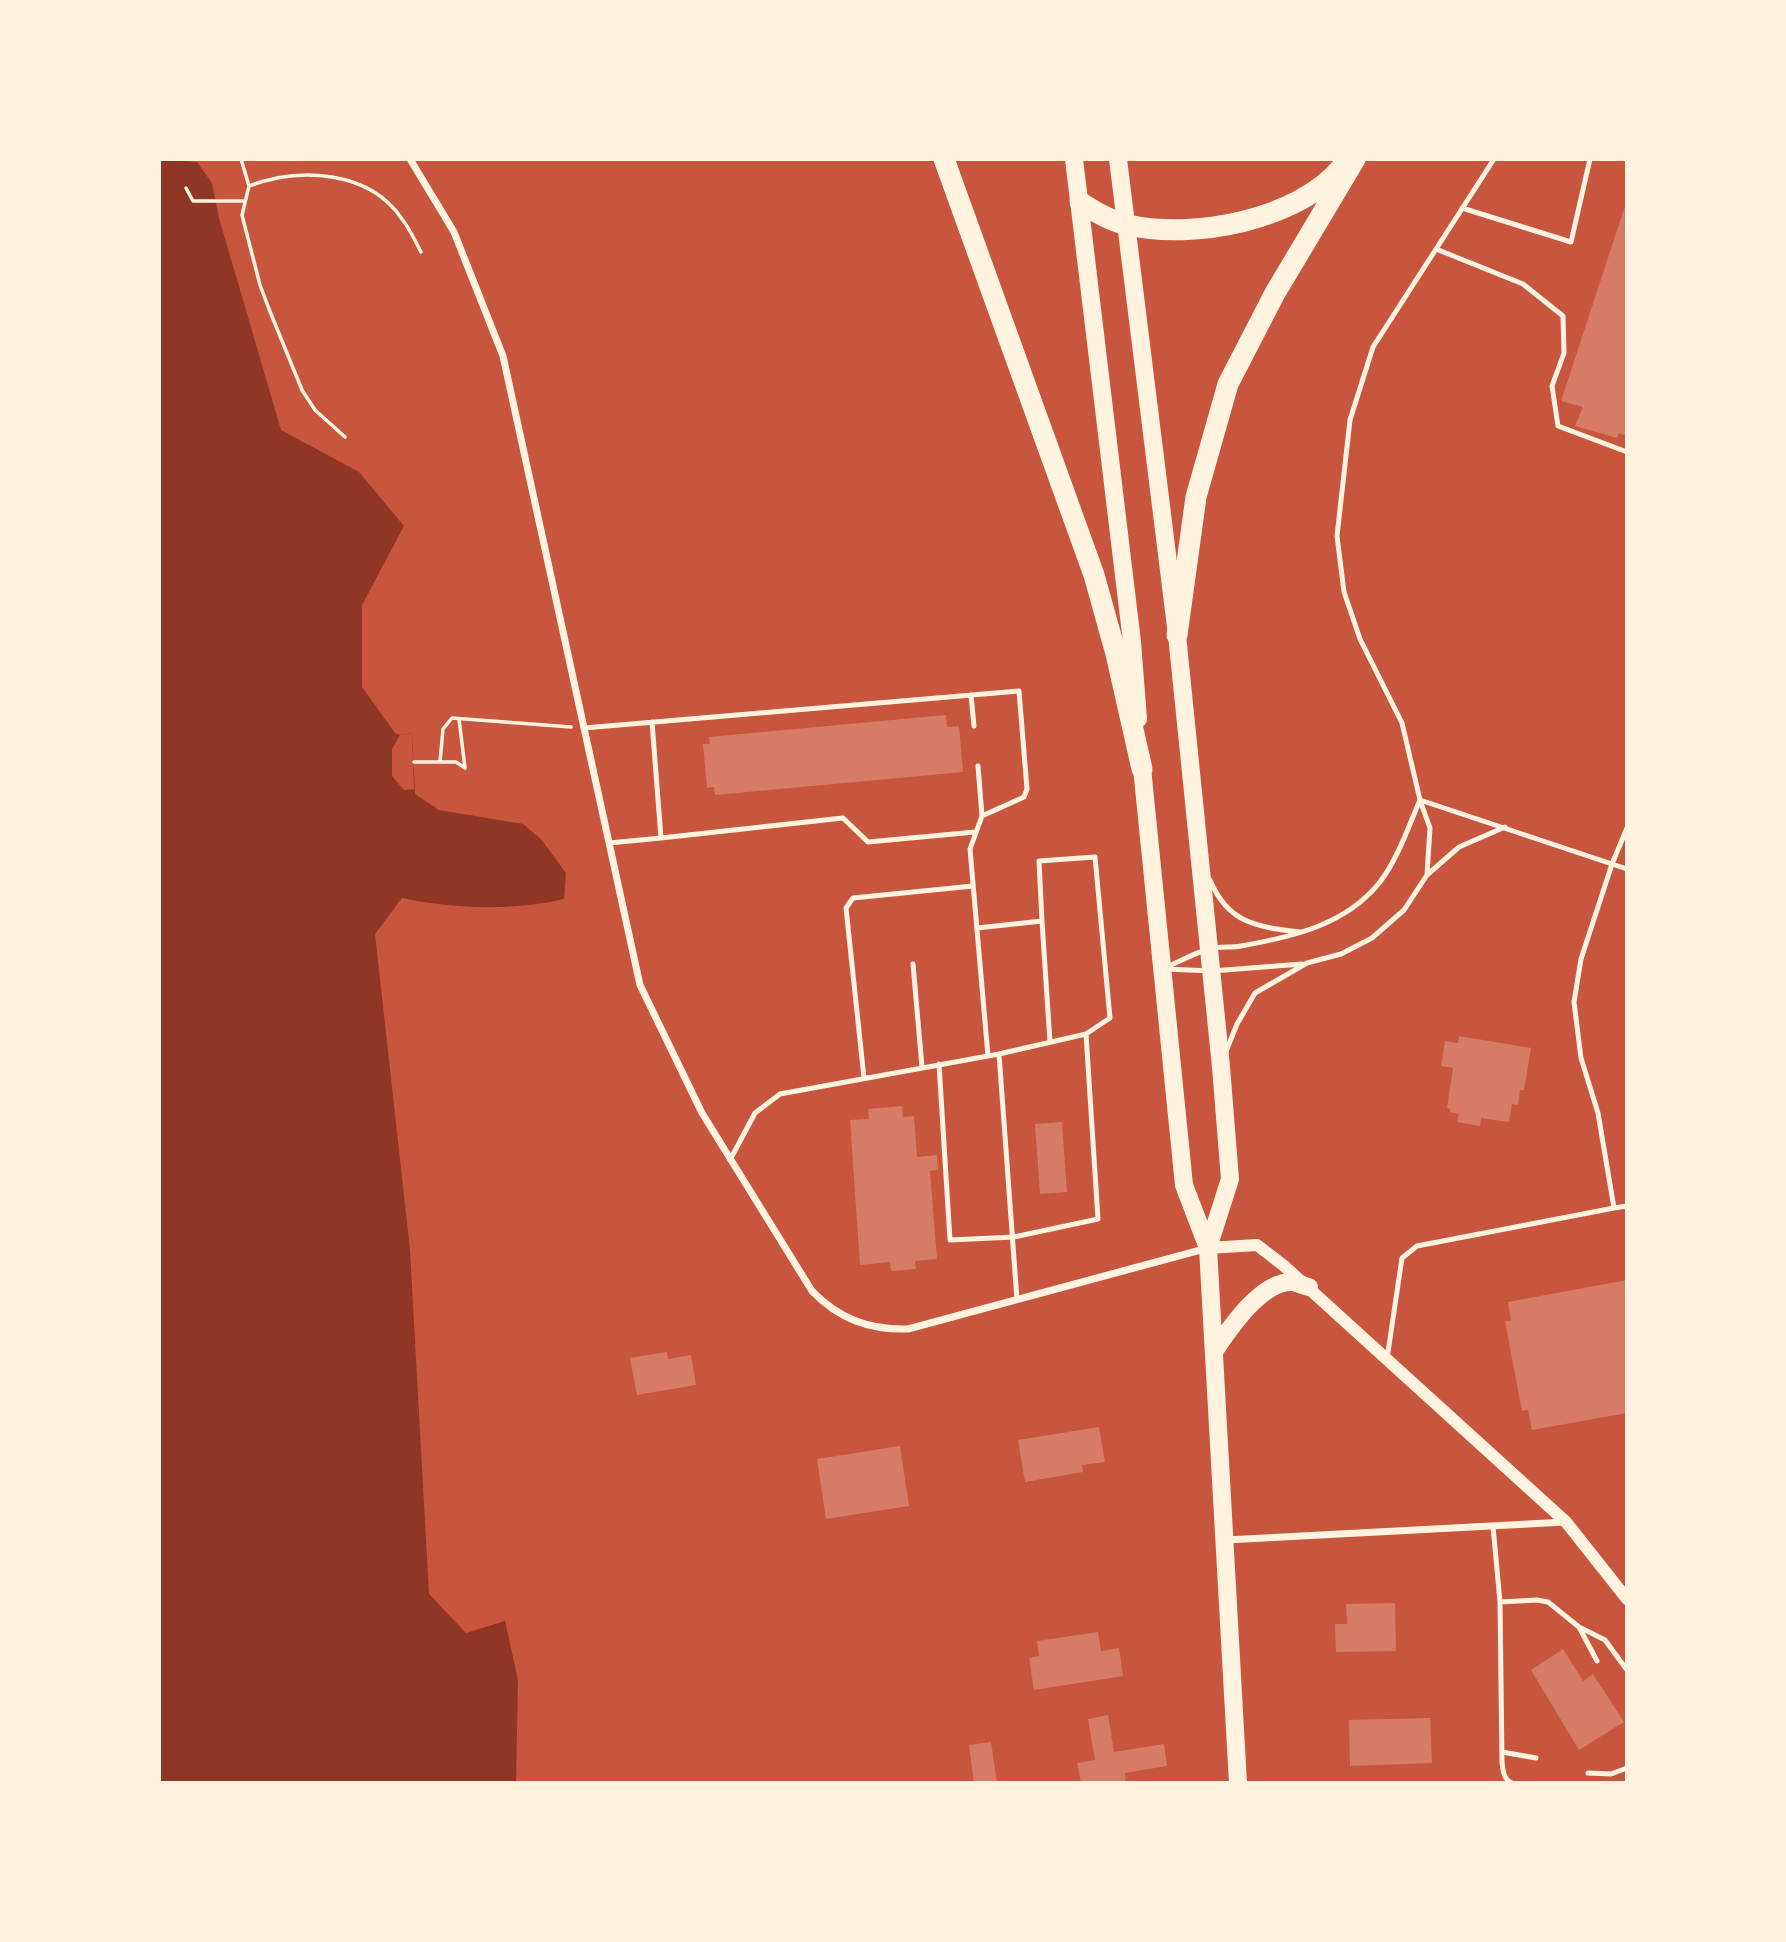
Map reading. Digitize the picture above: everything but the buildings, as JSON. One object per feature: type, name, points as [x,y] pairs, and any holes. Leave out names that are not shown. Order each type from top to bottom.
[{"type":"highway","points":[[944,159],[1094,575],[1116,654],[1142,769]]},
{"type":"highway","points":[[1080,202],[1126,225],[1183,229],[1230,224],[1278,209],[1315,191],[1329,181],[1348,159]]},
{"type":"highway","points":[[1177,635],[1196,497],[1228,384],[1275,293],[1355,159]]},
{"type":"main road","points":[[1074,159],[1132,642],[1142,769],[1184,1185],[1208,1248],[1238,1783]]},
{"type":"main road","points":[[1118,159],[1177,635],[1221,1067],[1230,1179],[1208,1248]]},
{"type":"main road","points":[[1215,1350],[1247,1307],[1266,1292],[1292,1282],[1309,1287]]},
{"type":"street","points":[[410,159],[454,232],[503,356],[640,985],[702,1113],[812,1291],[846,1318],[876,1328],[908,1329],[1208,1248],[1257,1245],[1309,1287],[1566,1522],[1627,1599]]},
{"type":"street","points":[[1226,1540],[1566,1522]]},
{"type":"lane","points":[[1427,875],[1430,828],[1420,800],[1402,723],[1360,639],[1345,592],[1338,536],[1350,420],[1373,347],[1494,159]]},
{"type":"lane","points":[[1462,208],[1571,242],[1590,159]]},
{"type":"lane","points":[[1436,249],[1523,284],[1563,316],[1564,354],[1552,386],[1558,426],[1627,452]]},
{"type":"lane","points":[[584,728],[1019,691],[1027,789],[1024,797],[982,816]]},
{"type":"lane","points":[[971,695],[974,726]]},
{"type":"lane","points":[[652,722],[661,838]]},
{"type":"lane","points":[[978,765],[982,816],[970,849],[988,1056]]},
{"type":"lane","points":[[1420,800],[1627,869]]},
{"type":"lane","points":[[1162,969],[1210,949],[1271,941],[1304,932],[1353,908],[1380,882],[1399,850],[1420,800]]},
{"type":"lane","points":[[609,843],[843,818],[868,842],[975,832]]},
{"type":"lane","points":[[1162,969],[1212,971],[1307,963],[1341,954],[1380,932],[1404,910],[1427,875],[1459,847],[1505,827]]},
{"type":"lane","points":[[1614,1208],[1598,1113],[1581,1058],[1574,1002],[1581,959],[1612,864],[1627,828]]},
{"type":"lane","points":[[730,1160],[755,1113],[780,1094],[999,1054],[1086,1034],[1110,1018],[1095,857],[1039,861],[1050,1042]]},
{"type":"lane","points":[[1200,858],[1225,907],[1239,918],[1262,927],[1304,932]]},
{"type":"lane","points":[[864,1078],[846,908],[853,898],[973,886]]},
{"type":"lane","points":[[977,928],[1042,921]]},
{"type":"lane","points":[[1221,1067],[1237,1024],[1255,993],[1307,963]]},
{"type":"lane","points":[[913,964],[922,1067]]},
{"type":"lane","points":[[939,1064],[950,1240],[1014,1237],[1098,1219],[1086,1034]]},
{"type":"lane","points":[[999,1054],[1017,1300]]},
{"type":"lane","points":[[1387,1359],[1402,1258],[1417,1245],[1627,1206]]},
{"type":"lane","points":[[1493,1526],[1500,1602],[1503,1773],[1512,1783]]},
{"type":"lane","points":[[1500,1602],[1548,1602],[1579,1627],[1605,1640],[1627,1670]]},
{"type":"lane","points":[[1579,1627],[1597,1661]]},
{"type":"lane","points":[[1502,1752],[1536,1758]]},
{"type":"lane","points":[[1588,1773],[1611,1774],[1627,1768]]},
{"type":"path","points":[[241,159],[249,186],[242,215],[243,223],[260,285],[302,390],[315,410],[345,438]]},
{"type":"path","points":[[249,186],[267,179],[307,176],[347,179],[371,190],[391,206],[402,218],[421,252]]},
{"type":"path","points":[[186,188],[193,201],[245,201]]},
{"type":"path","points":[[440,762],[443,729],[452,718],[584,728]]},
{"type":"path","points":[[414,762],[456,762],[466,768],[459,719]]},
{"type":"shaded area","points":[[159,159],[197,162],[212,183],[219,218],[281,430],[359,472],[404,526],[362,605],[362,687],[395,733],[412,733],[415,794],[439,810],[523,824],[541,839],[566,873],[564,899],[544,903],[483,907],[402,898],[375,934],[410,1250],[429,1594],[466,1633],[505,1621],[518,1680],[516,1783],[159,1783]]},
{"type":"pier","points":[[412,733],[414,789],[404,790],[392,776],[392,749],[400,735]]}]
